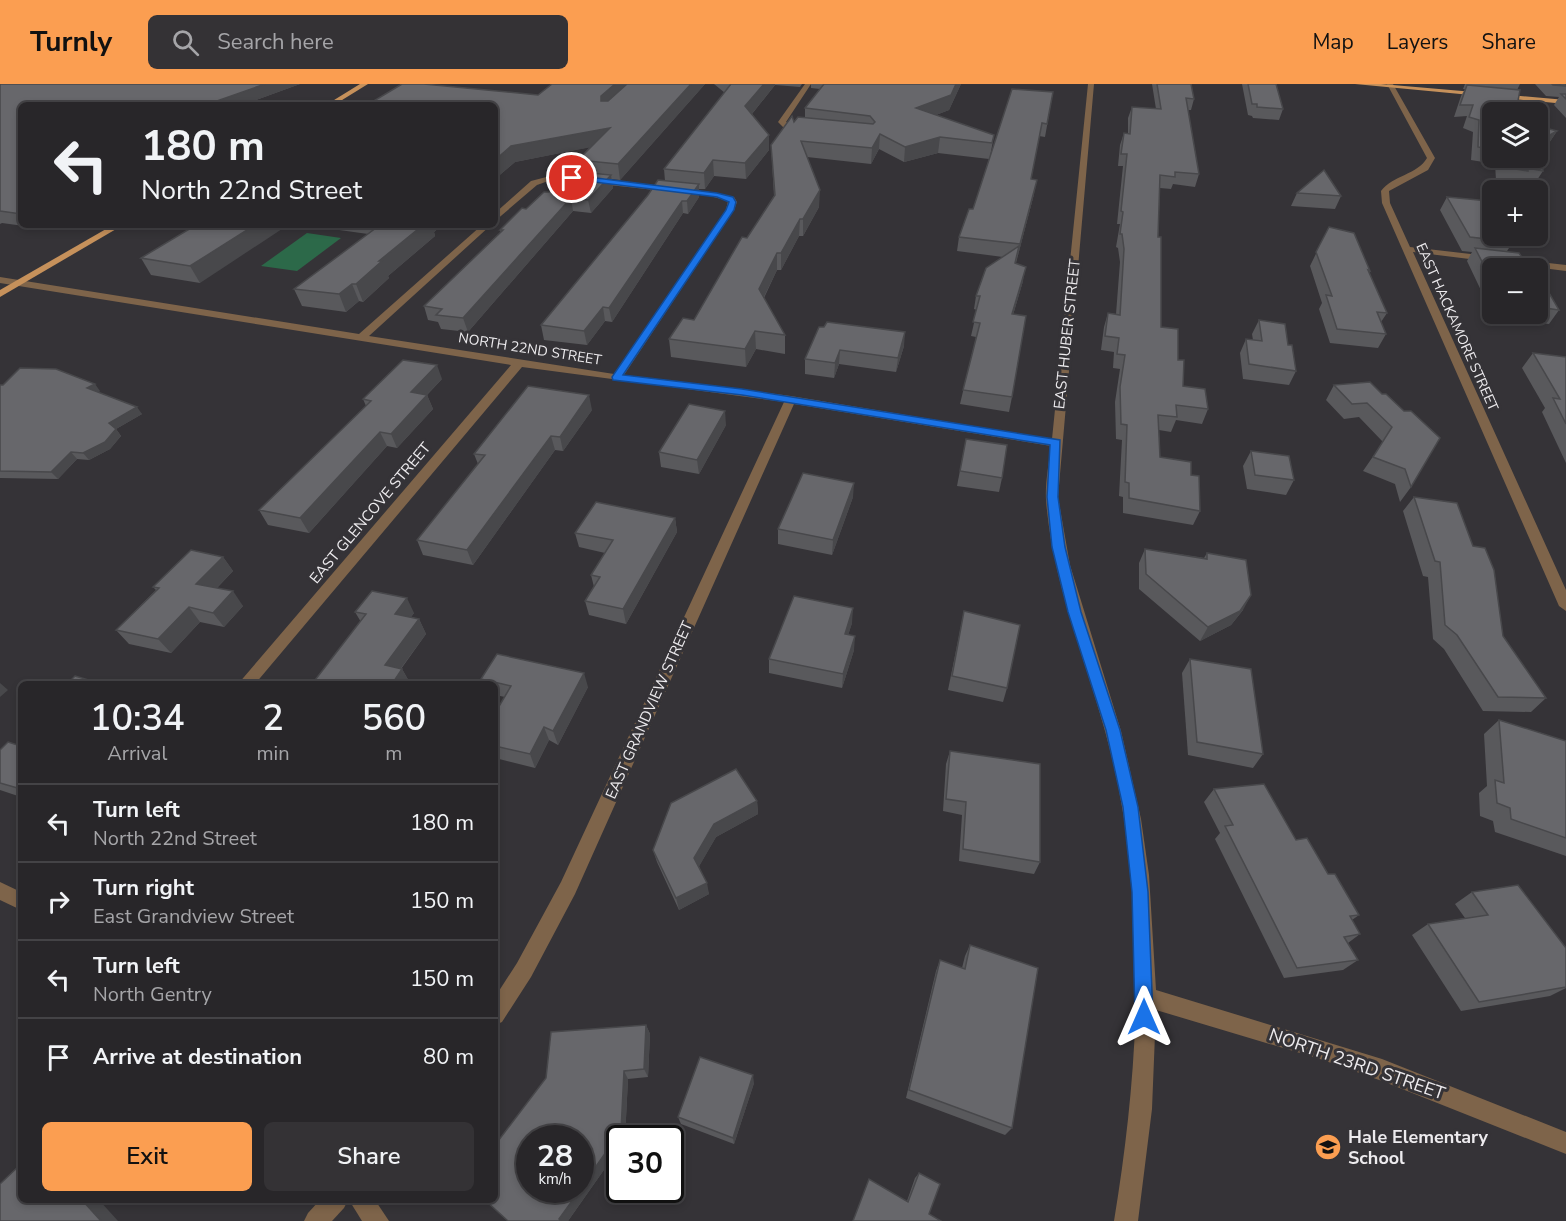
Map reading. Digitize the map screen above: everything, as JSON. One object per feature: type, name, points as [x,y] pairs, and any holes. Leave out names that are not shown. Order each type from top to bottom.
[{"type":"main road","points":[[334,102],[365,84]]},
{"type":"main road","points":[[1358,84],[1391,85],[1566,102]]},
{"type":"main road","points":[[0,294],[114,228]]},
{"type":"street","points":[[808,84],[782,122],[787,126],[810,129]]},
{"type":"street","name":"EAST HUBER STREET","points":[[1091,84],[1052,497],[1058,547],[1074,612],[1113,730],[1130,807],[1140,892],[1145,996],[1142,1090],[1126,1221]]},
{"type":"street","name":"EAST HACKAMORE STREET","points":[[1391,85],[1431,158],[1425,168],[1395,182],[1385,191],[1386,203],[1566,606]]},
{"type":"street","points":[[498,215],[534,183],[546,178],[572,178],[710,194],[731,199],[730,210],[617,377]]},
{"type":"street","points":[[361,338],[484,228]]},
{"type":"street","points":[[1406,249],[1566,268]]},
{"type":"street","name":"NORTH 22ND STREET","points":[[0,280],[519,363],[791,399],[1056,442]]},
{"type":"street","name":"EAST GLENCOVE STREET","points":[[249,681],[519,363]]},
{"type":"street","name":"EAST GRANDVIEW STREET","points":[[498,1010],[524,970],[568,888],[791,399]]},
{"type":"street","points":[[0,891],[18,900]]},
{"type":"street","name":"NORTH 23RD STREET","points":[[1145,996],[1382,1070],[1566,1143]]},
{"type":"street","points":[[316,1221],[333,1203]]},
{"type":"street","points":[[362,1203],[377,1221]]},
{"type":"green space","points":[[307,233],[341,238],[297,271],[261,266]]},
{"type":"building","points":[[0,84],[265,84],[217,101],[227,102],[18,102],[18,214],[0,211]]},
{"type":"building","points":[[402,84],[538,95],[552,84],[615,84],[601,96],[601,101],[608,101],[627,84],[691,84],[618,164],[578,160],[610,128],[511,146],[498,157],[498,102],[372,102]]},
{"type":"building","points":[[731,84],[764,84],[745,106],[769,135],[745,163],[713,160],[704,173],[664,169]]},
{"type":"building","points":[[824,84],[956,84],[951,95],[916,108],[994,135],[992,143],[940,137],[905,147],[880,134],[872,148],[801,141],[820,190],[781,253],[777,253],[759,289],[785,335],[755,331],[745,349],[669,339],[683,318],[694,320],[742,237],[747,238],[775,195],[771,145],[792,116],[794,122],[798,117],[873,124],[875,122],[870,116],[805,108]]},
{"type":"building","points":[[1157,84],[1191,84],[1194,99],[1186,98],[1199,174],[1175,172],[1175,177],[1160,175],[1158,237],[1161,237],[1161,327],[1178,329],[1178,360],[1184,360],[1183,386],[1205,389],[1208,409],[1176,405],[1177,417],[1158,415],[1160,457],[1191,462],[1191,475],[1199,476],[1200,511],[1129,498],[1129,483],[1125,482],[1127,425],[1121,424],[1120,387],[1125,355],[1117,354],[1119,338],[1105,336],[1108,313],[1120,315],[1124,249],[1122,234],[1120,234],[1123,212],[1121,211],[1127,154],[1121,154],[1124,133],[1130,134],[1132,107],[1161,109]]},
{"type":"building","points":[[1248,84],[1276,84],[1283,109],[1257,107],[1257,104],[1252,104]]},
{"type":"building","points":[[1467,85],[1520,90],[1518,102],[1482,102],[1482,148],[1478,147],[1479,120],[1469,117],[1473,105],[1460,105]]},
{"type":"building","points":[[1012,89],[1053,92],[1047,124],[1042,123],[1031,179],[1037,180],[1020,244],[959,237],[969,209],[973,209]]},
{"type":"building","points":[[1548,129],[1557,131],[1548,136]]},
{"type":"building","points":[[1510,168],[1528,168],[1528,171]]},
{"type":"building","points":[[1324,170],[1341,196],[1297,193]]},
{"type":"building","points":[[571,171],[611,175],[588,200],[571,198],[463,318],[436,315],[442,309],[424,306],[503,230],[500,230],[522,208],[526,209],[544,192],[549,192]]},
{"type":"building","points":[[658,180],[699,184],[687,201],[682,201],[609,308],[603,307],[584,331],[541,325],[648,195]]},
{"type":"building","points":[[1447,197],[1482,200],[1482,238],[1470,237]]},
{"type":"building","points":[[1329,227],[1354,233],[1387,313],[1377,312],[1386,334],[1337,329],[1326,295],[1332,296],[1316,252]]},
{"type":"building","points":[[191,228],[250,228],[190,266],[141,258]]},
{"type":"building","points":[[376,228],[419,228],[379,261],[382,261],[356,284],[352,284],[339,294],[294,289]]},
{"type":"building","points":[[1019,246],[1015,263],[1026,267],[1012,314],[1026,316],[1012,397],[963,390],[980,323],[973,322],[980,296],[976,296],[986,268]]},
{"type":"building","points":[[1475,248],[1519,253],[1522,258],[1482,258],[1482,262]]},
{"type":"building","points":[[1548,291],[1559,310],[1548,308]]},
{"type":"building","points":[[1259,320],[1285,324],[1288,345],[1292,345],[1296,371],[1249,364],[1246,339],[1262,341]]},
{"type":"building","points":[[827,322],[905,332],[898,358],[840,350],[835,363],[805,359],[819,327],[824,327]]},
{"type":"building","points":[[1533,353],[1566,357],[1566,424],[1553,398],[1560,399]]},
{"type":"building","points":[[403,360],[437,365],[411,392],[427,395],[391,434],[380,432],[300,518],[259,510],[371,401],[363,399]]},
{"type":"building","points":[[20,368],[56,369],[95,384],[87,388],[137,407],[109,423],[116,429],[105,442],[83,453],[71,452],[51,472],[0,471],[0,385],[3,385]]},
{"type":"building","points":[[1370,382],[1404,411],[1411,411],[1440,438],[1411,487],[1405,469],[1373,457],[1392,427],[1367,403],[1352,404],[1334,385]]},
{"type":"building","points":[[528,386],[589,395],[560,437],[551,436],[467,550],[417,540],[485,455],[474,454]]},
{"type":"building","points":[[689,404],[725,411],[697,460],[659,452]]},
{"type":"building","points":[[966,439],[1007,445],[1002,478],[960,471]]},
{"type":"building","points":[[1251,451],[1289,456],[1294,480],[1255,475]]},
{"type":"building","points":[[803,473],[854,483],[833,540],[778,529]]},
{"type":"building","points":[[1414,497],[1457,503],[1473,546],[1485,548],[1494,570],[1503,636],[1546,698],[1498,697],[1457,635],[1445,625],[1440,562],[1435,561]]},
{"type":"building","points":[[596,502],[675,518],[623,609],[585,601],[600,577],[591,575],[613,540],[575,533]]},
{"type":"building","points":[[1145,549],[1207,559],[1207,553],[1246,560],[1251,595],[1240,611],[1208,627],[1146,574]]},
{"type":"building","points":[[191,550],[223,557],[196,584],[233,591],[213,613],[189,607],[158,639],[116,630],[159,588],[153,587]]},
{"type":"building","points":[[372,591],[407,598],[395,614],[419,619],[385,665],[402,669],[394,681],[314,681],[366,614],[355,612]]},
{"type":"building","points":[[794,596],[853,608],[845,634],[855,636],[843,674],[769,659]]},
{"type":"building","points":[[964,611],[1020,625],[1007,688],[952,676]]},
{"type":"building","points":[[497,654],[584,673],[553,731],[544,727],[530,754],[498,747],[498,708],[511,686],[498,683],[498,681],[481,679]]},
{"type":"building","points":[[1190,659],[1251,669],[1263,754],[1197,742]]},
{"type":"building","points":[[75,676],[92,681],[70,681]]},
{"type":"building","points":[[1499,720],[1566,741],[1566,838],[1511,819],[1510,808],[1497,803],[1495,780],[1504,783]]},
{"type":"building","points":[[8,742],[18,745],[18,788],[0,783],[0,750]]},
{"type":"building","points":[[950,751],[1040,764],[1040,862],[963,849],[966,802],[946,799]]},
{"type":"building","points":[[736,769],[757,801],[714,824],[694,858],[707,883],[676,898],[653,850],[671,803]]},
{"type":"building","points":[[1264,784],[1296,840],[1307,838],[1328,874],[1335,874],[1359,915],[1350,916],[1360,934],[1344,937],[1358,960],[1297,968],[1225,826],[1233,825],[1214,789]]},
{"type":"building","points":[[1518,885],[1566,948],[1566,987],[1479,1002],[1428,924],[1488,915],[1472,892]]},
{"type":"building","points":[[970,945],[1038,968],[1012,1128],[909,1090],[940,960],[965,969]]},
{"type":"building","points":[[646,1025],[644,1069],[624,1071],[621,1125],[606,1125],[606,1152],[594,1169],[594,1125],[516,1125],[516,1203],[571,1203],[559,1219],[561,1221],[508,1221],[488,1203],[498,1203],[498,1141],[546,1078],[551,1032]]},
{"type":"building","points":[[700,1057],[753,1075],[733,1138],[678,1117]]},
{"type":"building","points":[[18,1167],[18,1203],[85,1203],[101,1221],[0,1221],[0,1184]]},
{"type":"building","points":[[919,1173],[940,1184],[929,1214],[941,1221],[853,1221],[869,1179],[908,1202]]},
{"type":"place","name":"Hale Elementary School","points":[[1328,1147]]},
{"type":"route","points":[[572,178],[724,196],[732,202],[730,210],[617,377],[742,392],[1056,442],[1052,497],[1058,547],[1074,612],[1113,730],[1130,807],[1140,892],[1144,1017]]}]
